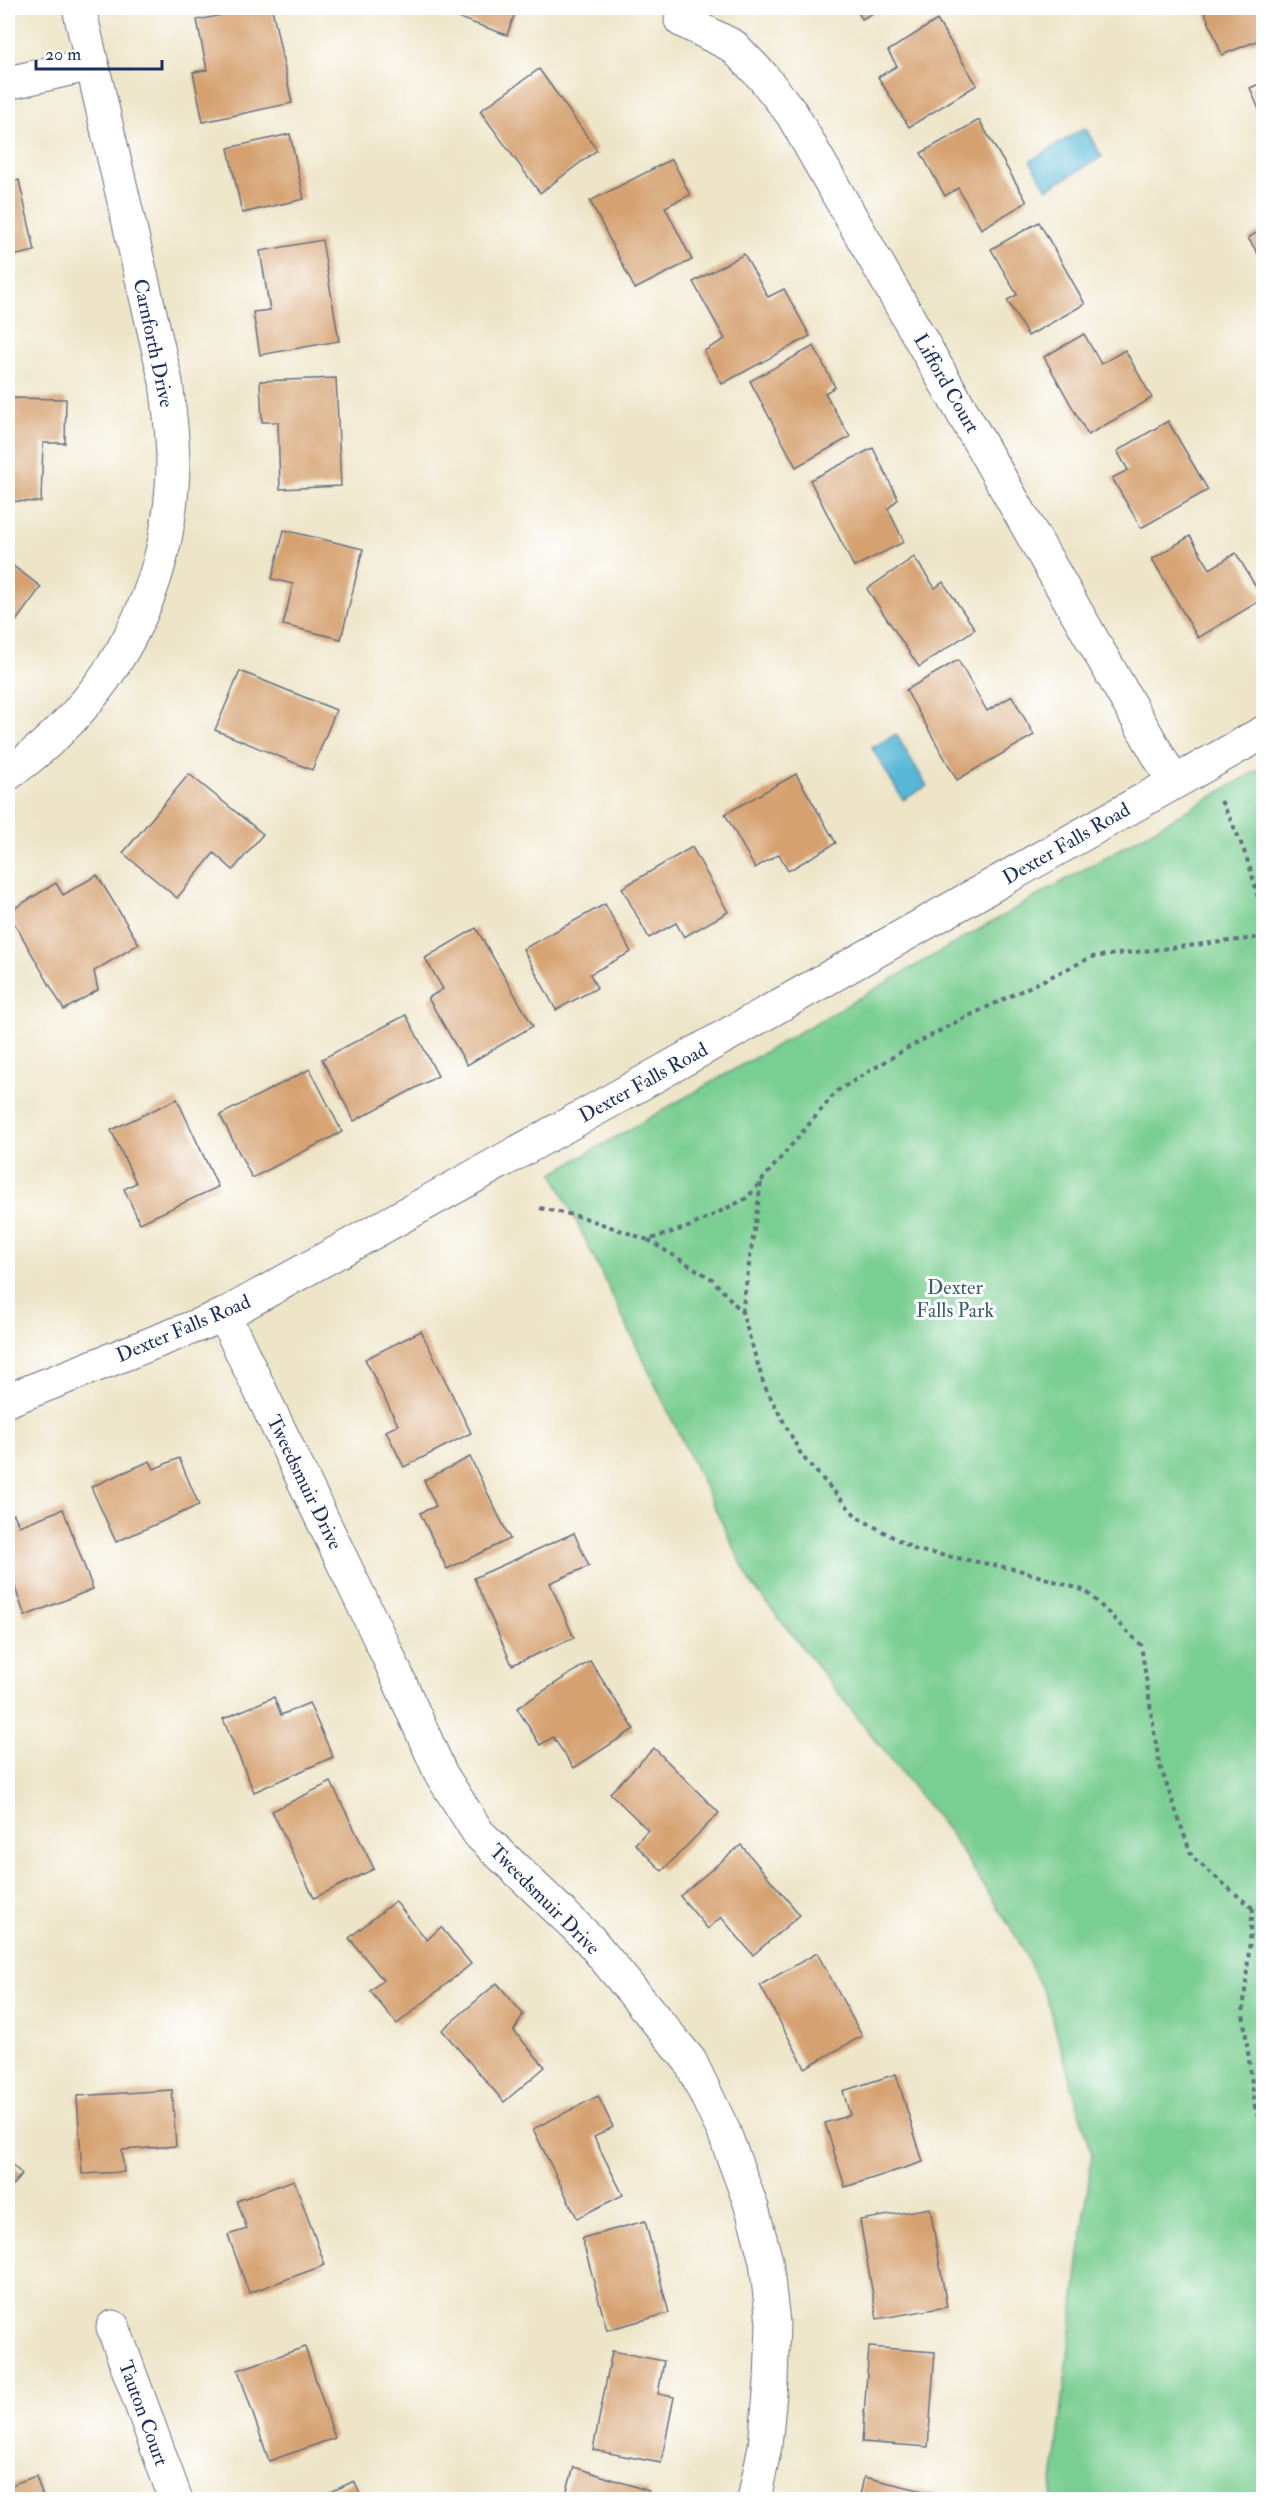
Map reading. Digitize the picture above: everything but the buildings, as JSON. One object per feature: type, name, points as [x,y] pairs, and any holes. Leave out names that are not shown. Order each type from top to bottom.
[{"type":"street","name":"Carnforth Drive","points":[[8,774],[36,754],[94,692],[134,634],[152,591],[164,545],[172,486],[171,431],[166,382],[80,8]]},
{"type":"street","name":"Lifford Court","points":[[681,20],[733,46],[763,77],[792,114],[1173,781]]},
{"type":"street","points":[[8,83],[92,63]]},
{"type":"street","name":"Dexter Falls Road","points":[[8,1400],[224,1315],[667,1069],[1263,732]]},
{"type":"street","name":"Tweedsmuir Drive","points":[[224,1315],[388,1656],[441,1774],[478,1834],[589,1939],[690,2061],[724,2132],[752,2208],[766,2261],[772,2323],[767,2424],[754,2499]]},
{"type":"street","name":"Tauton Court","points":[[113,2327],[176,2499]]},
{"type":"path","points":[[648,1240],[690,1226],[747,1198],[837,1091],[904,1050],[1018,992],[1092,957],[1263,936],[1259,896],[1242,840],[1202,766]]},
{"type":"path","points":[[761,1182],[742,1312],[764,1385],[802,1456],[857,1517],[916,1550],[1019,1569],[1086,1591],[1141,1645],[1159,1763],[1192,1857],[1254,1907],[1263,1911]]},
{"type":"path","points":[[540,1208],[582,1217],[648,1240],[712,1279],[742,1312]]},
{"type":"path","points":[[1254,1907],[1243,2013],[1255,2107],[1263,2136]]},
{"type":"green space","name":"Dexter Falls Park","points":[[1263,767],[1263,2499],[1051,2499],[1092,2153],[1046,1997],[1017,1938],[951,1835],[751,1583],[553,1173]]},
{"type":"water","points":[[1085,128],[1102,157],[1047,189],[1030,161]]},
{"type":"water","points":[[896,734],[927,786],[903,800],[872,748]]}]
